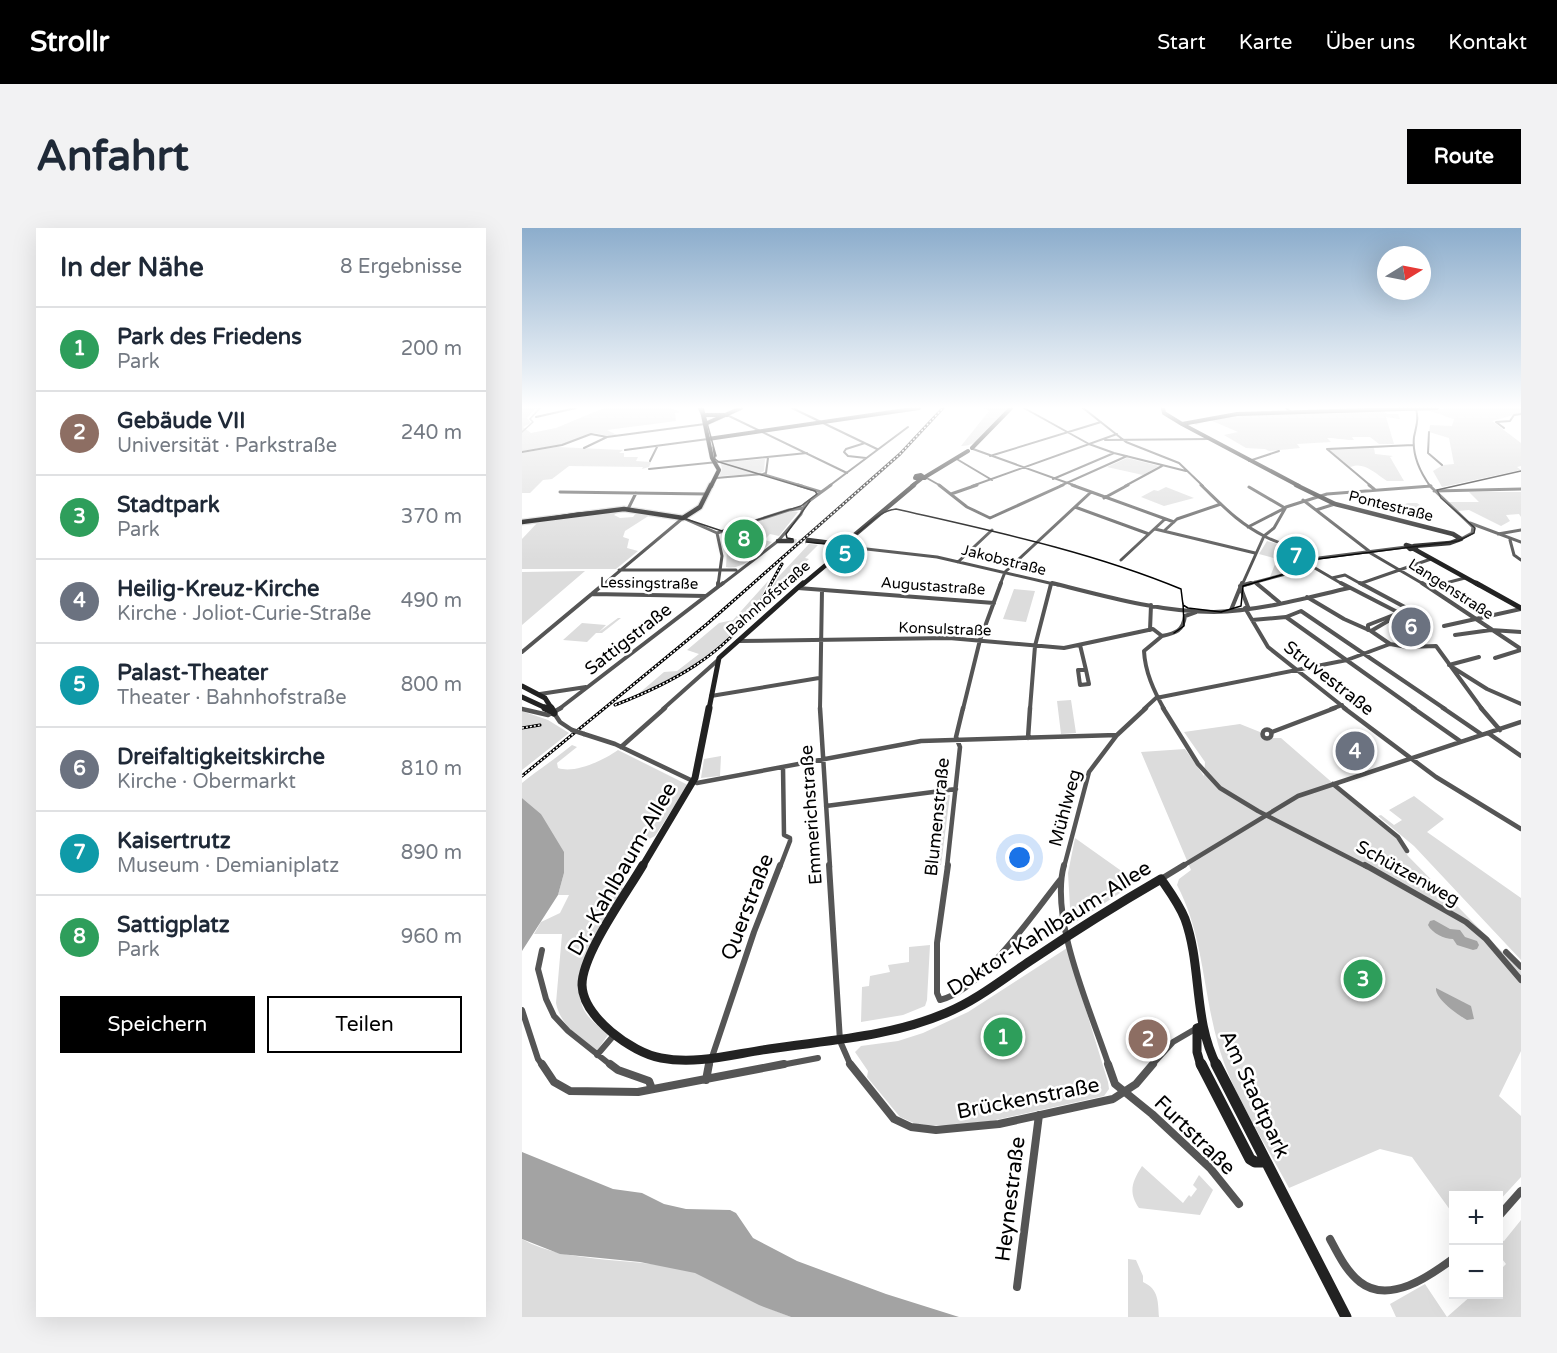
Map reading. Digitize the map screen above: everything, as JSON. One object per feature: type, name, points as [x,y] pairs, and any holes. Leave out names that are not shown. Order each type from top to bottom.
[{"type":"main road","points":[[522,522],[578,513],[628,509],[683,518],[699,508],[716,478],[719,468],[714,459]]},
{"type":"street","points":[[649,469],[757,459]]},
{"type":"street","points":[[763,474],[766,473],[768,459]]},
{"type":"street","points":[[819,459],[847,473]]},
{"type":"street","name":"Sattigstraße","points":[[554,712],[778,541],[805,504],[865,459]]},
{"type":"street","name":"Bahnhofstraße","points":[[621,747],[737,641],[833,558],[843,546],[922,478],[954,459]]},
{"type":"street","points":[[960,459],[992,480]]},
{"type":"street","points":[[998,459],[1174,522]]},
{"type":"street","points":[[951,494],[1048,459]]},
{"type":"street","points":[[1053,480],[1101,459]]},
{"type":"street","points":[[922,478],[935,482],[967,507],[990,518],[1121,459]]},
{"type":"street","points":[[1137,459],[1186,471]]},
{"type":"street","points":[[1170,459],[1236,520],[1264,536],[1299,548],[1317,559]]},
{"type":"street","name":"Pontestraße","points":[[1245,459],[1335,504],[1460,538]]},
{"type":"street","points":[[1249,461],[1256,459]]},
{"type":"street","points":[[1339,459],[1374,489]]},
{"type":"street","points":[[1416,459],[1418,468],[1434,491],[1470,523],[1489,529],[1510,540],[1521,542]]},
{"type":"street","points":[[1434,459],[1442,465]]},
{"type":"street","points":[[1104,498],[1163,466]]},
{"type":"street","points":[[716,478],[763,474],[821,492]]},
{"type":"street","points":[[1247,527],[1318,495],[1431,486]]},
{"type":"street","points":[[1249,487],[1285,508]]},
{"type":"street","points":[[1434,491],[1521,489]]},
{"type":"street","points":[[560,492],[707,494]]},
{"type":"street","points":[[1005,572],[1090,492]]},
{"type":"street","points":[[628,509],[636,493]]},
{"type":"street","name":"Langenstraße","points":[[1303,500],[1368,551],[1428,587],[1521,649]]},
{"type":"street","points":[[1164,531],[1174,522],[1221,504]]},
{"type":"street","points":[[1316,510],[1335,504]]},
{"type":"street","points":[[1075,507],[1149,534]]},
{"type":"street","points":[[522,652],[683,518],[717,533],[789,510],[803,508]]},
{"type":"street","points":[[1231,610],[1264,536],[1274,528],[1285,508]]},
{"type":"street","points":[[1121,560],[1165,519]]},
{"type":"street","points":[[1240,586],[1306,566],[1317,559],[1368,551],[1450,543],[1473,532],[1470,523]]},
{"type":"street","points":[[1155,529],[1255,553]]},
{"type":"street","points":[[958,561],[992,530]]},
{"type":"street","points":[[1498,534],[1521,530]]},
{"type":"street","points":[[717,533],[722,548],[718,586]]},
{"type":"street","points":[[778,541],[793,540],[783,536]]},
{"type":"street","points":[[1510,540],[1514,555],[1521,560]]},
{"type":"street","points":[[807,541],[843,546]]},
{"type":"street","name":"Jakobstraße","points":[[843,546],[920,553],[1151,605],[1204,611]]},
{"type":"street","points":[[1414,547],[1431,559],[1521,609]]},
{"type":"street","points":[[1362,583],[1431,559]]},
{"type":"street","points":[[1306,566],[1400,614],[1424,624],[1430,623],[1409,609],[1343,574],[1332,578]]},
{"type":"street","points":[[619,570],[740,568]]},
{"type":"street","name":"Blumenstraße","points":[[940,1000],[937,993],[937,943],[956,789],[960,747],[957,740],[964,699],[980,640],[1005,572]]},
{"type":"street","points":[[1428,587],[1465,578]]},
{"type":"street","points":[[1243,579],[1255,582],[1279,603]]},
{"type":"street","points":[[1028,738],[1035,646],[1052,584]]},
{"type":"street","name":"Struvestraße","points":[[1240,586],[1252,620],[1271,650],[1295,671],[1444,783],[1521,829]]},
{"type":"street","name":"Augustastraße","points":[[798,588],[994,603]]},
{"type":"street","points":[[1151,605],[1150,630],[1161,637],[1184,628],[1189,614],[1279,603],[1349,588]]},
{"type":"street","name":"Emmerichstraße","points":[[822,590],[819,678],[839,1038]]},
{"type":"street","name":"Lessingstraße","points":[[591,594],[706,596]]},
{"type":"street","points":[[1307,597],[1390,644],[1407,647],[1433,645],[1438,648],[1470,695],[1500,730]]},
{"type":"street","points":[[1370,631],[1409,609]]},
{"type":"street","points":[[1443,626],[1521,609]]},
{"type":"street","points":[[1252,620],[1286,617],[1301,611],[1366,653],[1481,734]]},
{"type":"street","points":[[1286,617],[1460,741]]},
{"type":"street","name":"Konsulstraße","points":[[737,641],[980,640],[1064,648],[1150,630]]},
{"type":"street","points":[[1455,635],[1491,630],[1521,632]]},
{"type":"street","name":"Schützenweg","points":[[1161,637],[1144,651],[1143,655],[1156,698],[1204,771],[1217,786],[1264,814],[1326,845],[1466,922],[1486,939],[1521,980]]},
{"type":"street","points":[[1156,698],[1347,660],[1390,644]]},
{"type":"street","points":[[1080,645],[1086,670]]},
{"type":"street","points":[[1495,658],[1521,649]]},
{"type":"street","points":[[1449,665],[1479,657]]},
{"type":"street","name":"Dr.-Kahlbaum-Allee","points":[[718,659],[693,782],[606,925],[585,968],[582,987],[586,1005],[615,1034],[640,1051],[656,1057],[676,1059],[711,1057],[839,1038]]},
{"type":"street","points":[[1449,665],[1487,689],[1521,704]]},
{"type":"street","points":[[711,696],[819,678]]},
{"type":"street","points":[[522,686],[540,694],[560,722],[572,730],[621,747],[693,782],[706,783],[912,742],[1117,735]]},
{"type":"street","points":[[540,694],[589,686]]},
{"type":"street","points":[[522,697],[554,712]]},
{"type":"street","name":"Mühlweg","points":[[1125,1093],[1115,1084],[1065,938],[1060,880],[1091,767],[1117,735],[1156,698]]},
{"type":"street","points":[[1272,732],[1342,705]]},
{"type":"street","points":[[522,709],[546,715],[554,712]]},
{"type":"street","name":"Doktor-Kahlbaum-Allee","points":[[839,1038],[892,1030],[947,1013],[975,998],[1114,905],[1161,879],[1264,814],[1298,796],[1521,722]]},
{"type":"street","points":[[1488,733],[1521,756]]},
{"type":"street","name":"Querstraße","points":[[711,1057],[754,932],[790,841],[790,838],[784,835],[783,767]]},
{"type":"street","points":[[1333,784],[1398,837],[1407,851]]},
{"type":"street","points":[[826,806],[956,789]]},
{"type":"street","name":"Am Stadtpark","points":[[1161,879],[1178,902],[1188,923],[1200,1027],[1197,1052],[1201,1065],[1250,1159],[1264,1162],[1346,1317]]},
{"type":"street","name":"Mühlweg","points":[[940,1000],[947,1000],[979,978],[1060,880]]},
{"type":"street","points":[[542,950],[538,969],[546,999],[554,1016],[597,1055],[618,1070],[649,1081],[652,1083],[652,1089]]},
{"type":"street","points":[[1506,952],[1521,967]]},
{"type":"street","points":[[523,1010],[538,1059],[548,1074],[563,1088],[594,1093],[627,1093],[818,1058]]},
{"type":"street","points":[[1125,1093],[1178,1037],[1200,1027]]},
{"type":"street","points":[[597,1055],[615,1034]]},
{"type":"street","name":"Brückenstraße","points":[[839,1038],[843,1052],[855,1071],[894,1119],[907,1127],[968,1130],[1113,1099],[1125,1093]]},
{"type":"street","points":[[706,1080],[711,1057]]},
{"type":"street","name":"Furtstraße","points":[[1125,1093],[1152,1114],[1210,1168],[1239,1204]]},
{"type":"street","name":"Heynestraße","points":[[1017,1287],[1039,1115]]},
{"type":"street","points":[[1503,1211],[1521,1191]]},
{"type":"street","points":[[1330,1239],[1349,1272],[1362,1283],[1379,1291],[1408,1287],[1449,1261]]},
{"type":"shaded area","points":[[522,459],[637,459],[636,461],[651,462],[649,467],[642,469],[643,467],[569,466],[552,479],[543,480],[530,493],[522,493]]},
{"type":"shaded area","points":[[765,459],[764,471],[758,474],[719,476],[722,470],[721,464],[726,462]]},
{"type":"shaded area","points":[[1125,459],[1159,466],[1143,475],[1107,467]]},
{"type":"shaded area","points":[[1340,459],[1391,459],[1404,481],[1387,481],[1365,467],[1350,467]]},
{"type":"shaded area","points":[[1453,459],[1521,459],[1521,466],[1517,467],[1521,470],[1442,487],[1433,471],[1443,465],[1454,464]]},
{"type":"shaded area","points":[[1166,487],[1194,498],[1164,506],[1141,497]]},
{"type":"shaded area","points":[[1469,492],[1521,492],[1521,517],[1519,514],[1506,515],[1510,521],[1501,526],[1469,510],[1458,511],[1448,502],[1479,502]]},
{"type":"shaded area","points":[[1417,503],[1434,515],[1414,516],[1396,507]]},
{"type":"shaded area","points":[[792,511],[798,512],[779,536],[770,534],[764,540],[772,542],[757,555],[739,566],[726,567],[727,550],[721,533]]},
{"type":"shaded area","points":[[618,512],[614,515],[620,518],[633,517],[637,512],[650,515],[625,531],[623,537],[629,539],[627,548],[638,551],[616,569],[522,569],[522,539],[538,522]]},
{"type":"shaded area","points":[[1267,541],[1298,550],[1310,558],[1293,563],[1295,570],[1270,577],[1277,559],[1259,554]]},
{"type":"shaded area","points":[[809,544],[818,545],[805,558],[809,559],[765,598],[779,576]]},
{"type":"shaded area","points":[[585,571],[522,625],[522,572]]},
{"type":"shaded area","points":[[768,581],[759,601],[732,636],[696,664],[637,695],[664,672],[677,671],[699,654],[687,650],[719,623],[733,620]]},
{"type":"shaded area","points":[[1014,589],[1035,591],[1026,622],[1003,619]]},
{"type":"shaded area","points":[[621,618],[602,633],[596,633],[587,642],[563,640],[582,623],[606,625],[599,632]]},
{"type":"shaded area","points":[[1071,700],[1076,733],[1061,734],[1057,701]]},
{"type":"shaded area","points":[[522,711],[548,720],[569,733],[522,770]]},
{"type":"shaded area","points":[[1240,724],[1260,732],[1265,738],[1281,738],[1397,839],[1408,856],[1521,971],[1521,1051],[1499,1096],[1521,1116],[1521,1177],[1503,1197],[1503,1191],[1449,1191],[1449,1208],[1412,1157],[1380,1149],[1289,1188],[1250,1118],[1224,1062],[1213,1024],[1192,923],[1177,885],[1179,879],[1191,870],[1141,752],[1185,749],[1204,776],[1205,762],[1184,732]]},
{"type":"shaded area","points":[[572,745],[577,747],[557,763],[558,768],[581,768],[618,750],[688,785],[655,836],[647,840],[620,886],[624,889],[600,931],[585,964],[580,995],[583,1008],[608,1035],[596,1052],[566,1024],[558,1011],[556,1003],[562,934],[534,934],[541,922],[560,913],[569,895],[558,895],[564,873],[541,814],[522,798],[522,783]]},
{"type":"shaded area","points":[[721,756],[720,776],[701,778],[704,759]]},
{"type":"shaded area","points":[[945,795],[950,795],[941,865],[935,865],[943,824]]},
{"type":"shaded area","points":[[1414,796],[1444,819],[1427,832],[1521,898],[1521,960],[1414,846],[1378,816],[1381,815],[1394,825],[1402,820],[1389,810]]},
{"type":"shaded area","points":[[522,798],[541,814],[564,852],[564,873],[558,895],[522,951]]},
{"type":"shaded area","points":[[1075,838],[1137,882],[1071,925],[1068,873]]},
{"type":"shaded area","points":[[930,945],[925,1006],[903,1015],[861,1022],[862,987],[869,986],[870,976],[890,972],[888,965],[909,962],[909,947]]},
{"type":"shaded area","points":[[1067,948],[1108,1082],[1109,1089],[1104,1096],[968,1126],[916,1124],[900,1117],[867,1077],[868,1071],[855,1052],[861,1046],[898,1041],[923,1033],[968,1012]]},
{"type":"shaded area","points":[[1436,988],[1471,1006],[1474,1019],[1467,1020],[1453,1010],[1439,997]]},
{"type":"shaded area","points":[[522,1152],[613,1189],[642,1193],[664,1204],[686,1209],[730,1210],[736,1213],[753,1238],[797,1261],[886,1294],[959,1317],[791,1317],[759,1305],[695,1273],[640,1262],[560,1254],[522,1239]]},
{"type":"shaded area","points":[[1142,1166],[1183,1203],[1197,1189],[1193,1185],[1199,1175],[1213,1190],[1200,1215],[1139,1208],[1132,1192]]},
{"type":"shaded area","points":[[1521,1220],[1521,1317],[1447,1317],[1467,1299],[1503,1299],[1503,1267],[1506,1264],[1503,1260],[1504,1241]]},
{"type":"shaded area","points":[[522,1239],[541,1248],[561,1253],[674,1267],[694,1272],[753,1302],[791,1317],[522,1317]]},
{"type":"shaded area","points":[[1128,1259],[1136,1260],[1143,1276],[1143,1282],[1155,1292],[1159,1317],[1128,1317]]},
{"type":"shaded area","points":[[1425,1284],[1447,1317],[1396,1317],[1390,1304]]},
{"type":"waterway","points":[[1434,925],[1448,934],[1456,934],[1461,941],[1473,945]]},
{"type":"tunnel","points":[[792,541],[806,542]]},
{"type":"tram line","points":[[522,522],[578,513],[630,509],[683,518],[722,531],[801,506],[817,494],[815,491],[715,459]]},
{"type":"tram line","points":[[1183,605],[1188,608],[1221,612],[1241,606],[1243,586],[1299,570],[1318,559],[1458,541],[1474,533],[1475,528],[1441,498],[1437,490],[1521,471]]},
{"type":"tram line","points":[[793,539],[787,538],[786,534],[810,501]]},
{"type":"tram line","points":[[806,542],[839,543],[858,533],[881,514],[896,509],[1040,543],[1111,564],[1181,589],[1183,605]]},
{"type":"tram line","points":[[1174,633],[1184,626],[1183,605]]},
{"type":"railway","points":[[522,776],[707,624],[895,459]]},
{"type":"railway","points":[[615,705],[676,677],[713,653],[745,622],[762,599],[782,564]]},
{"type":"railway","points":[[522,728],[540,725]]},
{"type":"place","name":"Sattigplatz","points":[[744,539]]},
{"type":"place","name":"Palast-Theater","points":[[845,554]]},
{"type":"place","name":"Kaisertrutz","points":[[1296,556]]},
{"type":"place","name":"Dreifaltigkeitskirche","points":[[1411,627]]},
{"type":"place","name":"Heilig-Kreuz-Kirche","points":[[1355,751]]},
{"type":"place","name":"Stadtpark","points":[[1363,979]]},
{"type":"place","name":"Park des Friedens","points":[[1003,1037]]},
{"type":"place","name":"Gebäude VII","points":[[1148,1039]]}]
